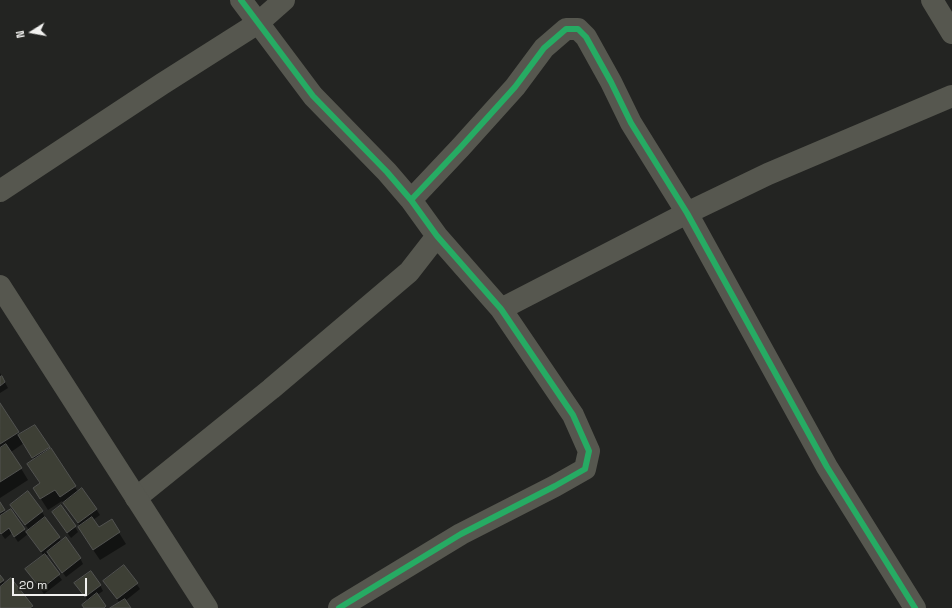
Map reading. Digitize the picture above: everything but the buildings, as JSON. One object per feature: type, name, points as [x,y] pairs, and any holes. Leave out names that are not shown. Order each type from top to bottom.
[{"type":"street","points":[[241,0],[313,96],[388,172],[411,200],[437,236],[501,309],[573,415],[589,451],[585,469],[461,534],[339,608]]},
{"type":"street","points":[[0,191],[162,84],[258,23],[284,0]]},
{"type":"street","points":[[932,0],[952,33]]},
{"type":"street","points":[[411,200],[515,87],[544,48],[566,29],[578,29],[586,37],[611,82],[631,123],[687,213],[827,467],[915,608]]},
{"type":"street","points":[[501,309],[687,213],[768,174],[952,96]]},
{"type":"street","points":[[136,498],[271,389],[409,272],[437,236]]},
{"type":"street","points":[[0,286],[207,608]]},
{"type":"cycle path","points":[[241,0],[313,96],[387,172],[411,200],[437,236],[501,309],[573,415],[589,451],[585,469],[461,534],[339,608]]},
{"type":"cycle path","points":[[411,200],[515,87],[544,48],[566,29],[578,29],[586,37],[611,82],[631,123],[687,213],[827,467],[915,608]]}]
